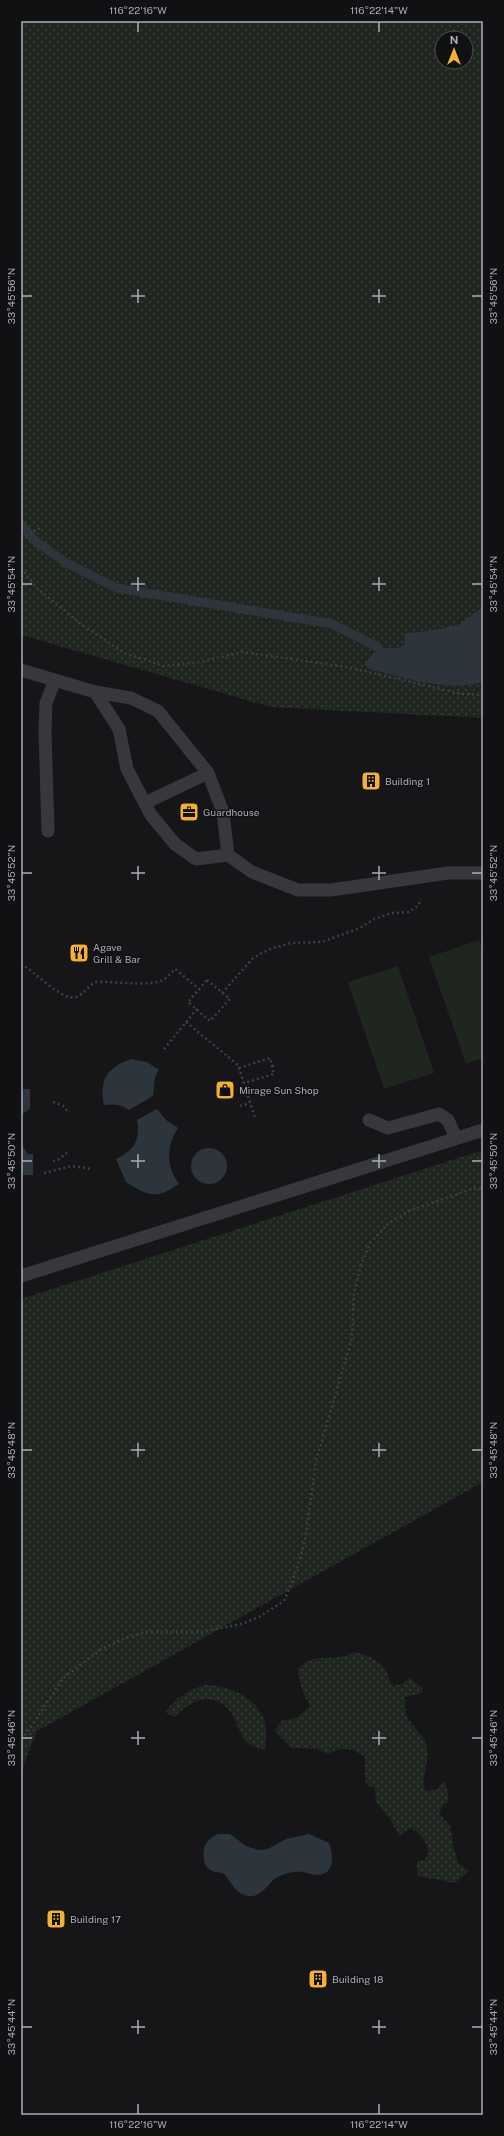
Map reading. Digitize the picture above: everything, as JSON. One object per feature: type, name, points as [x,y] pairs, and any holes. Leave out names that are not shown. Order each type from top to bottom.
[{"type":"lane","points":[[21,670],[96,692],[132,698],[158,711],[208,773],[223,812],[228,855]]},
{"type":"lane","points":[[48,831],[45,733],[46,703],[55,680]]},
{"type":"lane","points":[[96,692],[119,729],[127,769],[151,815],[175,844],[196,858],[228,855],[252,872],[298,890],[331,890],[448,872],[483,872]]},
{"type":"lane","points":[[145,804],[208,773]]},
{"type":"lane","points":[[369,1120],[388,1128],[439,1114],[448,1120],[456,1138]]},
{"type":"lane","points":[[21,1276],[483,1130]]},
{"type":"path","points":[[21,539],[42,527]]},
{"type":"path","points":[[21,568],[38,589],[78,622],[124,653],[164,666],[200,662],[242,652],[347,667],[462,694],[483,695]]},
{"type":"path","points":[[222,992],[253,958],[270,949],[291,943],[322,942],[360,928],[374,919],[392,913],[409,912],[419,905],[418,877]]},
{"type":"path","points":[[21,964],[60,994],[71,998],[76,997],[96,982],[142,983],[161,981],[175,969],[199,989]]},
{"type":"path","points":[[207,980],[230,999],[210,1021],[188,1002],[199,989],[207,980]]},
{"type":"path","points":[[164,1049],[196,1009]]},
{"type":"path","points":[[186,1022],[239,1068],[255,1118]]},
{"type":"path","points":[[239,1068],[270,1058],[274,1074],[244,1083]]},
{"type":"path","points":[[272,1066],[277,1065]]},
{"type":"path","points":[[53,1102],[63,1106],[69,1113]]},
{"type":"path","points":[[240,1106],[250,1103]]},
{"type":"path","points":[[53,1161],[58,1160],[68,1152]]},
{"type":"path","points":[[44,1173],[71,1166],[92,1169]]},
{"type":"path","points":[[21,1739],[27,1733],[62,1678],[100,1650],[124,1638],[146,1632],[201,1632],[241,1624],[259,1617],[284,1601],[295,1574],[305,1541],[316,1461],[352,1338],[354,1293],[361,1264],[370,1243],[388,1224],[409,1211],[472,1189],[483,1188]]},
{"type":"shaded area","points":[[21,21],[483,21],[483,718],[271,707],[21,635]]},
{"type":"shaded area","points":[[483,608],[483,682],[469,685],[440,685],[396,676],[368,668],[364,664],[379,648],[399,648],[404,645],[405,633],[456,626]]},
{"type":"shaded area","points":[[479,940],[483,951],[483,1058],[466,1064],[429,957]]},
{"type":"shaded area","points":[[398,966],[434,1073],[384,1089],[348,982]]},
{"type":"shaded area","points":[[131,1059],[147,1062],[159,1070],[155,1077],[153,1096],[129,1110],[117,1105],[104,1105],[104,1081],[116,1066]]},
{"type":"shaded area","points":[[21,1089],[30,1089],[30,1109],[21,1115]]},
{"type":"shaded area","points":[[157,1109],[166,1120],[178,1128],[171,1142],[169,1156],[172,1170],[179,1184],[164,1192],[152,1194],[126,1182],[116,1159],[122,1156],[135,1144],[138,1133],[137,1120]]},
{"type":"shaded area","points":[[21,1144],[28,1154],[33,1154],[33,1175],[21,1175]]},
{"type":"shaded area","points":[[209,1148],[219,1151],[224,1156],[227,1166],[224,1176],[219,1181],[209,1184],[199,1181],[194,1176],[191,1166],[194,1156],[199,1151]]},
{"type":"shaded area","points":[[483,1150],[483,1482],[37,1731],[21,1772],[21,1299]]},
{"type":"shaded area","points":[[355,1652],[379,1662],[386,1670],[393,1686],[402,1684],[410,1678],[423,1688],[422,1693],[405,1697],[406,1716],[425,1740],[428,1754],[423,1784],[426,1791],[436,1790],[445,1781],[449,1801],[443,1805],[439,1814],[451,1827],[453,1846],[459,1864],[469,1871],[455,1883],[418,1876],[417,1861],[425,1860],[428,1851],[425,1841],[418,1833],[410,1828],[399,1836],[390,1819],[376,1802],[375,1787],[369,1786],[365,1781],[365,1757],[347,1749],[333,1751],[328,1754],[317,1749],[292,1748],[275,1731],[282,1720],[297,1718],[310,1706],[305,1697],[299,1679],[298,1669],[303,1664],[313,1659],[346,1656]]},
{"type":"shaded area","points":[[205,1685],[223,1687],[232,1690],[241,1694],[255,1705],[265,1722],[265,1750],[256,1748],[245,1740],[230,1711],[217,1701],[209,1699],[194,1702],[175,1717],[165,1712],[183,1695],[193,1689]]},
{"type":"shaded area","points":[[218,1834],[230,1834],[246,1846],[258,1850],[268,1849],[286,1839],[309,1834],[329,1843],[332,1853],[332,1864],[327,1872],[322,1874],[316,1875],[300,1871],[291,1872],[276,1878],[258,1894],[253,1896],[244,1895],[237,1891],[224,1874],[212,1871],[204,1862],[204,1848],[206,1844],[211,1838]]},
{"type":"waterway","points":[[21,524],[35,541],[65,562],[117,588],[333,624],[379,648]]},
{"type":"place","name":"Building 1","points":[[371,781]]},
{"type":"place","name":"Guardhouse","points":[[189,812]]},
{"type":"place","name":"Agave Grill & Bar","points":[[79,953]]},
{"type":"place","name":"Mirage Sun Shop","points":[[225,1090]]},
{"type":"place","name":"Building 17","points":[[56,1919]]},
{"type":"place","name":"Building 18","points":[[318,1979]]}]
